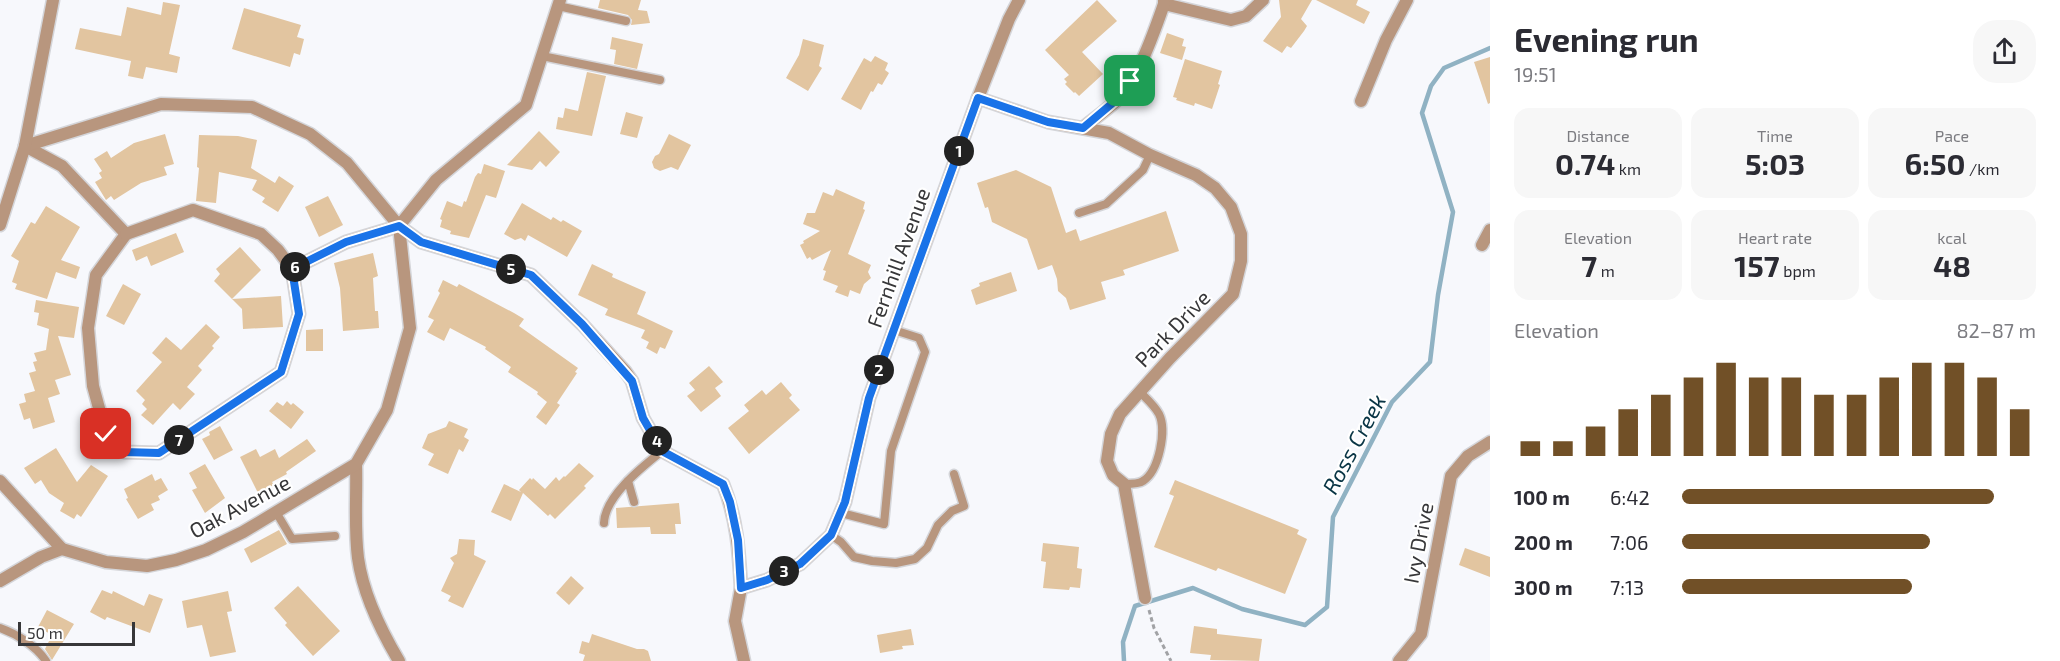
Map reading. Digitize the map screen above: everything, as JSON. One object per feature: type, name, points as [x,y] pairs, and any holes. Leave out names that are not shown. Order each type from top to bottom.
[{"type":"street","points":[[0,225],[25,146],[53,0]]},
{"type":"street","name":"Fernhill Avenue","points":[[741,588],[767,580],[800,564],[831,535],[845,502],[869,398],[978,98],[1009,19],[1019,0]]},
{"type":"street","points":[[1083,128],[1115,101],[1130,81],[1148,48],[1164,2],[1231,20],[1246,16],[1263,0]]},
{"type":"street","points":[[1361,101],[1386,40],[1407,0]]},
{"type":"street","points":[[292,269],[346,242],[399,226],[436,180],[526,105],[559,3]]},
{"type":"street","name":"Park Drive","points":[[978,98],[1048,122],[1108,134],[1196,175],[1215,188],[1231,207],[1241,234],[1242,261],[1233,294],[1120,414],[1111,434],[1107,461],[1113,475],[1124,484],[1145,598]]},
{"type":"street","points":[[25,146],[161,104],[252,107],[310,134],[347,163],[399,226],[421,242],[531,275],[582,324],[625,371],[632,381],[643,418],[662,451],[723,484],[730,502],[738,540],[741,588],[735,621],[744,661]]},
{"type":"street","points":[[25,146],[62,166],[126,234]]},
{"type":"street","points":[[192,210],[261,234],[278,250],[292,269],[299,314],[281,372],[159,453],[124,452],[106,434],[93,386],[88,328],[96,275],[126,234],[192,210]]},
{"type":"street","points":[[399,226],[410,327],[387,410],[356,464],[358,558],[380,628],[399,661]]},
{"type":"street","points":[[1482,245],[1490,231]]},
{"type":"street","name":"Ivy Drive","points":[[1399,661],[1421,634],[1451,476],[1468,456],[1490,442]]},
{"type":"street","name":"Oak Avenue","points":[[62,549],[106,562],[147,566],[176,560],[206,550],[276,512],[356,464]]},
{"type":"street","points":[[0,481],[62,549],[41,557],[0,581]]},
{"type":"lane","points":[[559,3],[626,21]]},
{"type":"lane","points":[[542,56],[660,80]]},
{"type":"lane","points":[[1079,213],[1106,204],[1143,170],[1150,155]]},
{"type":"lane","points":[[841,513],[884,524],[891,451],[925,352],[919,338],[894,330]]},
{"type":"lane","points":[[1124,484],[1143,481],[1147,477],[1159,456],[1161,445],[1163,433],[1160,414],[1140,392]]},
{"type":"lane","points":[[604,523],[604,517],[613,499],[628,481],[662,451]]},
{"type":"lane","points":[[831,535],[841,542],[854,557],[896,563],[915,559],[927,548],[938,525],[952,511],[964,506],[954,474]]},
{"type":"lane","points":[[628,481],[634,502]]},
{"type":"lane","points":[[276,512],[292,539],[335,536]]},
{"type":"lane","points":[[0,628],[29,644],[40,652],[46,661]]},
{"type":"path","points":[[1150,612],[1154,628],[1171,661]]},
{"type":"building","points":[[600,0],[641,0],[638,10],[647,11],[650,23],[631,25],[632,20],[628,15],[598,8]]},
{"type":"building","points":[[1097,0],[1117,21],[1082,52],[1103,74],[1079,96],[1065,84],[1067,82],[1064,79],[1069,75],[1045,50]]},
{"type":"building","points":[[1279,0],[1312,0],[1301,19],[1307,26],[1291,48],[1287,46],[1282,53],[1263,41],[1281,17]]},
{"type":"building","points":[[1316,0],[1358,0],[1356,5],[1370,12],[1364,24]]},
{"type":"building","points":[[163,2],[180,5],[169,54],[180,57],[177,73],[146,67],[143,79],[128,76],[131,61],[75,49],[80,28],[121,36],[127,7],[161,15]]},
{"type":"building","points":[[244,8],[301,25],[297,37],[304,39],[300,55],[294,53],[290,67],[232,49]]},
{"type":"building","points":[[1167,33],[1184,39],[1182,46],[1186,47],[1182,60],[1160,53]]},
{"type":"building","points":[[612,37],[643,44],[637,69],[614,64],[616,50],[610,49]]},
{"type":"building","points":[[803,39],[824,45],[819,66],[822,68],[808,91],[786,78],[799,55]]},
{"type":"building","points":[[875,56],[888,63],[885,70],[889,73],[882,85],[878,83],[873,92],[871,91],[861,110],[841,99],[864,58],[871,62]]},
{"type":"building","points":[[1490,57],[1490,103],[1488,104],[1474,62]]},
{"type":"building","points":[[1185,59],[1222,71],[1212,109],[1195,103],[1194,106],[1173,97]]},
{"type":"building","points":[[587,72],[606,76],[592,136],[556,129],[558,117],[563,118],[565,108],[578,111]]},
{"type":"building","points":[[626,112],[643,117],[637,138],[620,134]]},
{"type":"building","points":[[539,131],[560,152],[546,167],[540,161],[532,170],[507,165]]},
{"type":"building","points":[[165,134],[174,164],[164,167],[167,175],[141,183],[114,200],[111,196],[106,200],[95,182],[102,178],[99,173],[102,171],[94,159],[107,151],[111,158],[134,143]]},
{"type":"building","points":[[669,134],[691,145],[678,170],[671,167],[660,171],[654,168],[652,162],[659,154]]},
{"type":"building","points":[[199,135],[238,136],[257,140],[251,168],[275,183],[279,176],[294,186],[278,212],[262,202],[265,198],[252,190],[257,180],[219,172],[216,203],[196,201]]},
{"type":"building","points":[[484,164],[505,171],[496,198],[486,195],[469,238],[450,234],[451,231],[440,227],[442,220],[440,219],[447,201],[462,207],[475,177],[478,173],[481,174]]},
{"type":"building","points":[[1016,170],[1051,187],[1066,233],[1076,229],[1080,241],[1166,211],[1179,251],[1123,270],[1125,275],[1101,282],[1106,299],[1070,310],[1066,298],[1058,291],[1052,265],[1038,270],[1027,239],[992,222],[988,207],[985,208],[977,183]]},
{"type":"building","points":[[836,189],[865,202],[863,209],[865,210],[848,254],[871,265],[868,272],[871,278],[864,284],[860,294],[850,290],[848,297],[835,292],[838,286],[823,280],[826,271],[823,270],[831,250],[812,260],[810,257],[807,259],[800,245],[820,231],[803,224],[807,213],[815,213],[823,192],[833,196]]},
{"type":"building","points":[[328,196],[343,225],[319,237],[305,207]]},
{"type":"building","points":[[522,203],[551,220],[553,217],[561,222],[563,220],[582,231],[567,257],[528,235],[525,241],[521,238],[515,240],[504,234]]},
{"type":"building","points":[[46,206],[80,227],[61,260],[80,267],[76,279],[56,272],[47,299],[15,289],[17,284],[12,282],[19,261],[11,256],[31,222],[35,224]]},
{"type":"building","points":[[176,233],[184,252],[151,266],[147,256],[136,261],[132,250]]},
{"type":"building","points":[[240,247],[261,270],[232,299],[214,281],[220,274],[216,269]]},
{"type":"building","points":[[373,253],[378,276],[373,278],[375,311],[378,311],[379,328],[343,331],[340,288],[334,263]]},
{"type":"building","points":[[592,264],[613,274],[612,277],[646,292],[637,314],[673,331],[665,349],[660,347],[657,354],[646,348],[649,342],[641,338],[645,330],[605,315],[608,309],[578,295]]},
{"type":"building","points":[[1011,272],[1017,291],[976,305],[971,290],[980,286],[979,283]]},
{"type":"building","points":[[443,280],[457,287],[459,284],[524,319],[519,326],[578,368],[557,403],[560,405],[546,425],[536,417],[547,402],[537,394],[538,392],[508,372],[511,367],[485,349],[486,347],[450,328],[444,341],[427,332],[434,320],[428,317],[440,293],[438,291]]},
{"type":"building","points":[[123,284],[141,294],[124,325],[106,316]]},
{"type":"building","points":[[281,296],[283,327],[243,329],[242,309],[232,299]]},
{"type":"building","points":[[36,300],[79,307],[74,338],[58,336],[71,375],[55,380],[60,394],[48,398],[55,422],[33,429],[30,418],[24,420],[19,404],[26,402],[24,394],[35,391],[29,373],[36,371],[33,362],[37,361],[34,353],[46,350],[49,329],[37,325],[39,313],[34,312]]},
{"type":"building","points":[[206,324],[220,337],[212,346],[214,348],[198,366],[202,370],[187,387],[195,394],[180,410],[173,403],[153,425],[141,415],[147,409],[142,404],[145,400],[136,391],[162,362],[152,353],[166,337],[181,350]]},
{"type":"building","points":[[323,329],[323,351],[306,351],[306,330]]},
{"type":"building","points":[[709,366],[723,382],[715,388],[721,396],[701,412],[687,396],[695,390],[689,383]]},
{"type":"building","points":[[781,382],[792,395],[789,398],[800,410],[749,454],[728,428],[749,411],[744,405],[762,390],[766,395]]},
{"type":"building","points":[[287,401],[304,412],[291,429],[269,411],[277,402],[283,406]]},
{"type":"building","points":[[449,421],[468,429],[464,437],[469,440],[463,452],[459,449],[448,474],[428,465],[434,454],[422,448],[428,434],[446,427]]},
{"type":"building","points":[[220,426],[233,450],[214,460],[202,439]]},
{"type":"building","points":[[307,439],[316,451],[286,472],[287,474],[272,482],[274,485],[258,493],[240,457],[256,449],[260,457],[275,449],[279,458]]},
{"type":"building","points":[[56,448],[77,482],[91,465],[108,476],[81,517],[77,514],[74,519],[60,511],[64,503],[49,493],[41,480],[35,484],[24,468]]},
{"type":"building","points":[[579,463],[594,476],[584,486],[586,488],[555,519],[550,514],[548,516],[523,493],[511,521],[491,512],[504,484],[521,492],[519,490],[530,478],[532,480],[533,478],[545,489],[556,477],[559,481]]},
{"type":"building","points":[[205,464],[225,498],[205,513],[192,490],[197,488],[189,473]]},
{"type":"building","points":[[152,474],[155,481],[161,478],[168,490],[158,496],[160,500],[151,504],[154,510],[138,519],[126,499],[128,498],[124,489]]},
{"type":"building","points":[[1175,480],[1299,530],[1297,534],[1307,539],[1285,594],[1218,568],[1216,571],[1154,547],[1174,496],[1169,494]]},
{"type":"building","points":[[679,503],[681,524],[675,524],[676,534],[651,534],[650,527],[617,528],[616,508]]},
{"type":"building","points":[[279,530],[287,544],[251,563],[244,549]]},
{"type":"building","points":[[459,539],[475,540],[474,555],[486,561],[463,608],[448,601],[451,596],[441,591],[454,563],[450,558],[457,554]]},
{"type":"building","points":[[1043,543],[1079,547],[1077,568],[1082,569],[1080,588],[1070,587],[1069,590],[1043,588],[1046,562],[1041,561]]},
{"type":"building","points":[[1465,548],[1490,557],[1490,577],[1459,565]]},
{"type":"building","points":[[571,576],[584,588],[569,605],[556,593]]},
{"type":"building","points":[[298,586],[340,631],[313,656],[285,625],[287,623],[274,608]]},
{"type":"building","points":[[102,590],[112,594],[113,591],[144,606],[149,594],[163,599],[150,633],[107,617],[105,620],[90,612]]},
{"type":"building","points":[[228,591],[232,611],[227,612],[236,652],[210,657],[202,625],[187,628],[182,601]]},
{"type":"building","points":[[47,610],[74,624],[52,660],[45,649],[52,635],[38,627]]},
{"type":"building","points":[[1194,626],[1217,629],[1217,634],[1262,639],[1259,661],[1210,660],[1211,655],[1190,653]]},
{"type":"building","points":[[911,629],[914,645],[880,653],[877,635]]},
{"type":"building","points":[[592,634],[637,649],[644,649],[648,651],[651,661],[583,661],[585,655],[579,653],[582,641],[589,643]]},
{"type":"waterway","name":"Ross Creek","points":[[1124,661],[1123,642],[1135,606],[1193,588],[1242,609],[1305,625],[1327,607],[1333,517],[1392,402],[1430,362],[1438,295],[1453,212],[1422,113],[1431,86],[1444,68],[1490,48]]},
{"type":"route","points":[[106,434],[124,452],[159,453],[281,372],[299,314],[292,269],[346,242],[399,226],[421,242],[531,275],[582,324],[632,381],[643,418],[662,451],[723,484],[730,502],[738,540],[741,588],[767,580],[800,564],[831,535],[841,513],[869,398],[978,98],[1048,122],[1083,128],[1115,101],[1130,81]]}]
